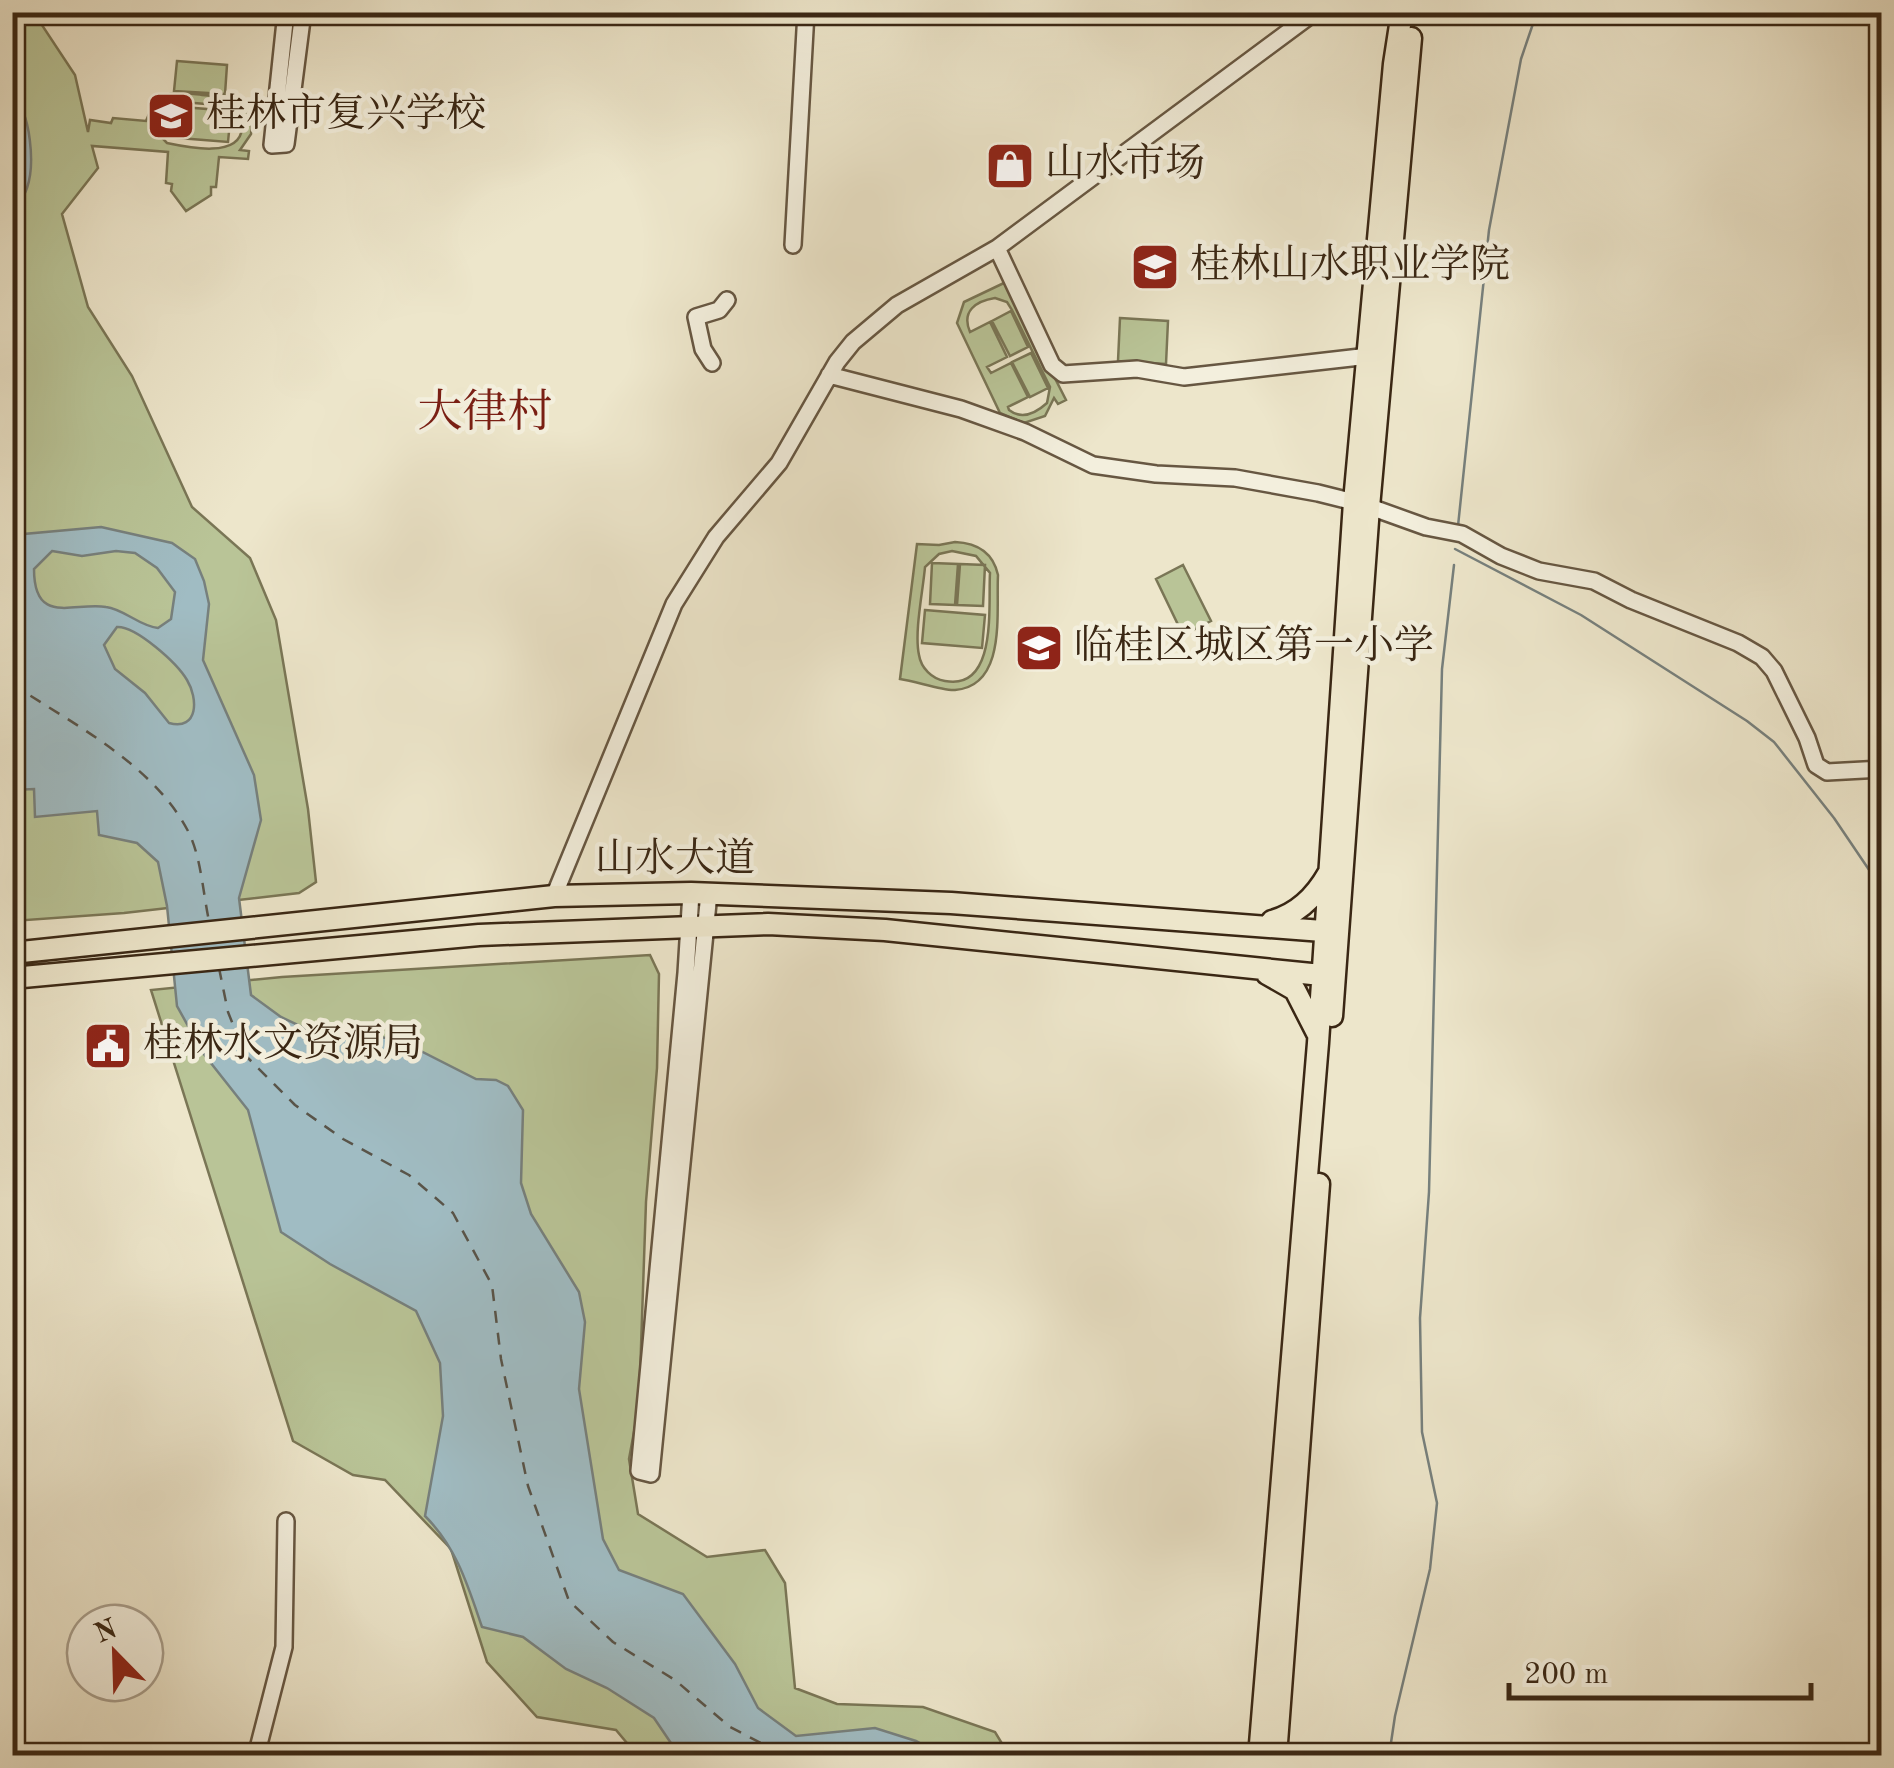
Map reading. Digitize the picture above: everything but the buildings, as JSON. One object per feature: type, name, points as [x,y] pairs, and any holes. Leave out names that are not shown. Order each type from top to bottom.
[{"type":"main road","points":[[1276,1756],[1369,356],[1402,12]]},
{"type":"main road","points":[[1332,931],[1329,872],[1361,504],[1415,12]]},
{"type":"main road","points":[[1261,924],[1296,912],[1321,887],[1329,872]]},
{"type":"main road","name":"山水大道","points":[[12,953],[554,896],[700,893],[952,903],[1332,931]]},
{"type":"main road","name":"山水大道","points":[[12,978],[479,935],[768,924],[885,930],[1329,976]]},
{"type":"main road","points":[[1256,969],[1295,990],[1318,1035]]},
{"type":"main road","points":[[1259,1756],[1318,1035],[1329,976]]},
{"type":"street","points":[[286,12],[272,145],[286,144],[303,12]]},
{"type":"street","points":[[793,245],[806,12]]},
{"type":"street","points":[[554,896],[674,604],[716,537],[779,462],[852,342],[888,312],[997,248],[1316,12]]},
{"type":"street","points":[[997,248],[1052,365],[1063,374],[1136,370],[1184,378],[1369,356]]},
{"type":"street","points":[[712,363],[703,350],[696,317],[719,310],[726,300]]},
{"type":"street","points":[[829,375],[961,409],[1025,432],[1100,467],[1251,480],[1361,504],[1426,527],[1465,535],[1533,569],[1594,581],[1762,657],[1774,671],[1816,766],[1827,772],[1844,773],[1882,768]]},
{"type":"street","points":[[697,927],[639,1471],[651,1474],[700,893]]},
{"type":"street","points":[[256,1756],[284,1647],[286,1521]]},
{"type":"green space","points":[[30,12],[38,19],[75,75],[88,132],[90,120],[146,121],[155,100],[172,93],[230,100],[244,108],[251,123],[251,134],[240,150],[249,151],[248,159],[219,157],[216,187],[211,187],[211,195],[186,211],[171,191],[172,184],[166,183],[168,152],[92,146],[98,168],[62,214],[88,307],[132,376],[192,507],[250,558],[276,620],[308,809],[316,882],[299,893],[13,921],[12,13]],"holes":[[[170,101],[230,106],[240,118],[242,128],[239,138],[222,147],[167,143],[157,126],[157,115]]]},
{"type":"green space","points":[[177,61],[227,65],[225,94],[174,91]]},
{"type":"green space","points":[[170,106],[231,111],[228,142],[167,137]]},
{"type":"green space","points":[[1006,282],[1066,400],[1058,404],[1054,398],[1045,416],[1024,423],[1000,413],[957,323],[964,302]],"holes":[[[995,298],[1007,302],[1050,387],[1047,403],[1029,414],[1009,410],[1008,407],[1028,397],[1011,363],[991,373],[987,367],[1007,357],[990,322],[970,332],[968,325],[967,318],[976,305]]]},
{"type":"green space","points":[[1011,311],[1028,347],[1010,356],[992,321]]},
{"type":"green space","points":[[1120,318],[1168,321],[1166,364],[1118,361]]},
{"type":"green space","points":[[1031,353],[1048,388],[1030,397],[1012,362]]},
{"type":"green space","points":[[955,542],[977,547],[992,560],[998,575],[997,627],[991,662],[972,685],[955,690],[900,679],[917,544]],"holes":[[[952,551],[976,556],[990,573],[987,643],[974,673],[962,681],[940,680],[925,668],[919,655],[918,623],[925,567],[939,554]]]},
{"type":"green space","points":[[932,563],[958,564],[955,605],[930,604]]},
{"type":"green space","points":[[960,564],[985,565],[983,606],[957,605]]},
{"type":"green space","points":[[1183,565],[1211,621],[1183,635],[1156,579]]},
{"type":"green space","points":[[925,610],[985,615],[982,648],[922,643]]},
{"type":"green space","points":[[650,955],[659,974],[657,1068],[646,1202],[639,1405],[629,1459],[638,1514],[707,1557],[765,1550],[785,1583],[795,1688],[837,1704],[923,1707],[995,1732],[1009,1755],[637,1755],[616,1730],[537,1717],[487,1662],[451,1549],[385,1480],[353,1475],[293,1441],[151,990],[282,977]]},
{"type":"water","points":[[13,97],[24,114],[31,153],[27,188],[13,216]]},
{"type":"water","points":[[101,527],[172,543],[195,559],[209,604],[203,660],[254,775],[261,820],[239,898],[251,995],[281,1017],[321,1036],[395,1038],[476,1079],[496,1080],[508,1086],[523,1110],[521,1183],[531,1214],[579,1292],[585,1322],[579,1389],[603,1539],[619,1570],[683,1594],[735,1664],[758,1708],[796,1736],[875,1728],[916,1741],[941,1755],[679,1755],[654,1718],[607,1688],[566,1669],[523,1637],[482,1627],[453,1554],[425,1516],[443,1416],[440,1363],[416,1311],[281,1232],[248,1110],[203,1053],[177,1006],[167,906],[158,862],[137,843],[99,835],[97,811],[35,817],[34,789],[13,790],[13,535]],"holes":[[[52,551],[82,556],[116,551],[135,553],[157,568],[175,592],[171,619],[158,628],[113,608],[48,605],[36,587],[34,569]],[[117,627],[145,639],[182,673],[191,687],[194,704],[186,722],[169,723],[145,693],[115,669],[104,645]]]},
{"type":"waterway","points":[[1458,526],[1489,230],[1521,59],[1537,12]]},
{"type":"waterway","points":[[1455,549],[1581,615],[1774,742],[1834,818],[1882,889]]},
{"type":"waterway","points":[[1389,1756],[1430,1569],[1437,1503],[1422,1432],[1420,1318],[1429,1192],[1442,669],[1454,565]]},
{"type":"ferry route","points":[[12,684],[110,747],[173,807],[196,852],[209,921]]},
{"type":"ferry route","points":[[219,968],[228,1012],[245,1055],[295,1105],[343,1139],[409,1175],[453,1213],[492,1285],[501,1359],[528,1486],[569,1601],[613,1642],[675,1680],[730,1727],[786,1756]]},
{"type":"place","name":"桂林市复兴学校","points":[[171,116]]},
{"type":"place","name":"山水市场","points":[[1010,166]]},
{"type":"place","name":"桂林山水职业学院","points":[[1155,267]]},
{"type":"place","name":"临桂区城区第一小学","points":[[1039,648]]},
{"type":"place","name":"桂林水文资源局","points":[[108,1046]]},
{"type":"district","name":"大律村","points":[[485,414]]}]
